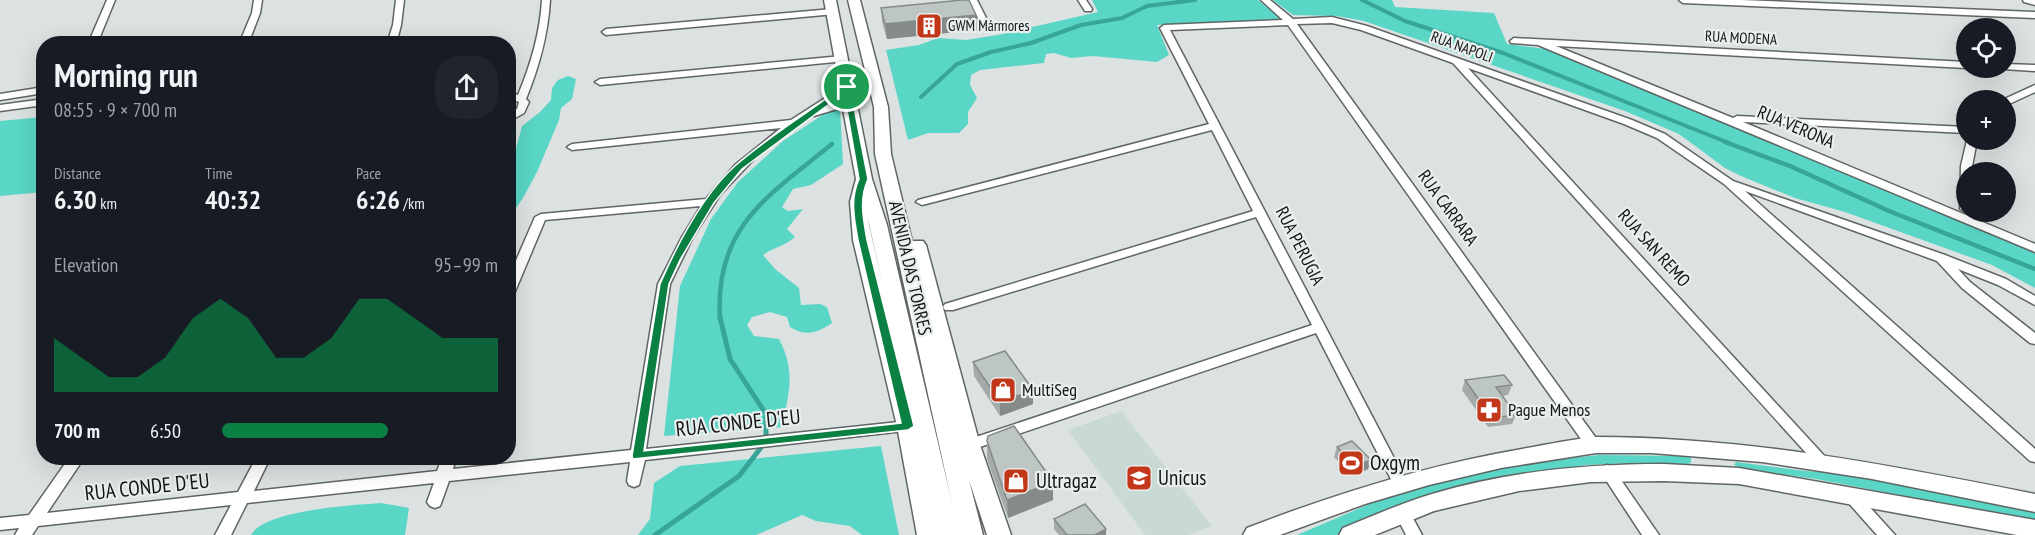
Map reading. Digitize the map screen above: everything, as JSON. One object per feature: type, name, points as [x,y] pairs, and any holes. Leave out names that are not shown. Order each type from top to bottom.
[{"type":"main road","name":"AVENIDA DAS TORRES","points":[[854,0],[881,106],[883,154],[971,535]]},
{"type":"main road","name":"AVENIDA DAS TORRES","points":[[831,6],[864,179],[878,225],[948,535]]},
{"type":"main road","points":[[814,112],[836,104],[850,106]]},
{"type":"main road","points":[[881,106],[969,445],[999,535]]},
{"type":"main road","points":[[864,179],[858,192],[859,223],[908,426],[929,535]]},
{"type":"main road","points":[[1255,535],[1400,483],[1496,460],[1593,445],[1693,447],[1822,461],[2035,503]]},
{"type":"main road","points":[[1691,472],[1705,461],[1701,453],[1693,447]]},
{"type":"main road","points":[[1737,452],[1728,464],[1739,476]]},
{"type":"main road","points":[[1351,535],[1444,499],[1521,481],[1607,471],[1691,472],[1739,476],[1850,494],[2035,529]]},
{"type":"street","points":[[95,36],[111,0]]},
{"type":"street","points":[[246,36],[256,13],[258,0]]},
{"type":"street","points":[[394,36],[400,0]]},
{"type":"street","points":[[521,99],[532,73],[540,43],[546,0]]},
{"type":"street","points":[[973,0],[986,26]]},
{"type":"street","points":[[1082,0],[1088,9]]},
{"type":"street","name":"RUA CARRARA","points":[[1265,0],[1290,21],[1593,445]]},
{"type":"street","points":[[1683,0],[1831,3],[2035,15]]},
{"type":"street","points":[[1811,0],[1831,3]]},
{"type":"street","points":[[2027,0],[2035,2]]},
{"type":"street","points":[[606,32],[831,6]]},
{"type":"street","name":"RUA NAPOLI","points":[[1164,27],[1332,20],[1364,28],[1628,122],[1661,136],[1728,182]]},
{"type":"street","name":"RUA PERUGIA","points":[[1164,27],[1400,483]]},
{"type":"street","name":"RUA MODENA","points":[[1515,41],[1956,64]]},
{"type":"street","name":"RUA VERONA","points":[[1541,43],[1956,209]]},
{"type":"street","points":[[600,82],[842,59]]},
{"type":"street","name":"RUA SAN REMO","points":[[1457,62],[1822,461]]},
{"type":"street","points":[[2016,67],[2035,68]]},
{"type":"street","points":[[516,84],[532,73]]},
{"type":"street","points":[[634,481],[664,284],[675,260],[710,202],[738,167],[847,87]]},
{"type":"street","points":[[2016,97],[2035,88]]},
{"type":"street","points":[[0,97],[36,91]]},
{"type":"street","points":[[516,97],[524,102],[521,111],[516,114]]},
{"type":"street","points":[[0,108],[36,103]]},
{"type":"street","points":[[1728,118],[1956,129]]},
{"type":"street","points":[[572,147],[797,123]]},
{"type":"street","points":[[922,202],[1215,126]]},
{"type":"street","points":[[1728,182],[1941,258],[2002,282],[2035,300]]},
{"type":"street","points":[[1728,182],[2035,457]]},
{"type":"street","points":[[516,275],[541,217],[710,202]]},
{"type":"street","points":[[949,307],[1260,212]]},
{"type":"street","name":"RUA VERONA","points":[[1984,222],[2035,248]]},
{"type":"street","points":[[1941,258],[1966,285],[2035,340]]},
{"type":"street","points":[[969,445],[1319,327]]},
{"type":"street","name":"RUA CONDE D'EU","points":[[0,524],[908,426]]},
{"type":"street","points":[[23,535],[72,465]]},
{"type":"street","points":[[223,535],[260,465]]},
{"type":"street","points":[[435,502],[446,465]]},
{"type":"street","points":[[1607,471],[1651,535]]},
{"type":"street","points":[[1850,494],[1887,535]]},
{"type":"street","points":[[1403,513],[1414,535]]},
{"type":"shaded area","name":"Unicus","points":[[1121,411],[1212,526],[1189,535],[1145,535],[1068,430]]},
{"type":"green space","points":[[1092,0],[1258,0],[1281,19],[1157,25],[1169,55],[1157,62],[1093,56],[1071,58],[1054,53],[1046,54],[1044,63],[980,70],[971,75],[970,85],[977,98],[968,112],[968,124],[959,133],[928,133],[908,140],[886,50],[919,45],[938,38],[966,40],[998,35],[1098,12]]},
{"type":"green space","points":[[1273,0],[1392,0],[1395,7],[1494,13],[1507,44],[1546,49],[1956,218],[1956,222],[1965,222],[2035,251],[2035,288],[1992,265],[1845,212],[1795,198],[1741,176],[1725,168],[1679,134],[1625,111],[1364,21],[1337,16],[1293,15]]},
{"type":"green space","points":[[568,76],[576,79],[572,99],[561,108],[559,120],[537,172],[516,208],[516,149],[522,126],[551,100],[552,88],[558,80]]},
{"type":"green space","points":[[833,108],[840,108],[843,164],[811,185],[793,189],[782,207],[788,211],[803,209],[787,229],[795,237],[763,255],[775,269],[799,288],[801,305],[820,304],[827,307],[832,323],[806,333],[790,327],[787,317],[770,312],[752,317],[747,325],[754,336],[779,339],[788,361],[790,382],[782,427],[664,436],[680,286],[711,219],[738,182],[783,141]]},
{"type":"green space","points":[[36,118],[36,193],[0,196],[0,121]]},
{"type":"green space","points":[[881,446],[899,535],[862,535],[850,526],[816,521],[802,515],[756,535],[638,535],[650,519],[654,483],[680,466]]},
{"type":"green space","points":[[1599,455],[1683,456],[1691,457],[1691,463],[1585,465],[1389,512],[1336,535],[1297,535],[1400,491],[1521,463]]},
{"type":"green space","points":[[1736,462],[1848,474],[2035,510],[2035,521],[1816,479],[1743,469],[1734,465]]},
{"type":"green space","points":[[381,503],[409,508],[405,535],[251,535],[259,527],[291,514],[331,507]]},
{"type":"building","points":[[969,0],[976,15],[885,24],[881,8]]},
{"type":"building","points":[[1005,351],[1033,390],[1000,402],[973,362]]},
{"type":"building","points":[[1504,375],[1512,385],[1496,387],[1516,415],[1492,418],[1465,380]]},
{"type":"building","points":[[1014,426],[1053,482],[1007,500],[987,441],[988,436]]},
{"type":"building","points":[[1352,441],[1371,460],[1355,466],[1337,447]]},
{"type":"building","points":[[1085,504],[1106,529],[1095,535],[1067,535],[1054,519]]},
{"type":"waterway","points":[[921,97],[957,64],[991,52],[1031,43],[1081,25],[1122,18],[1147,6],[1195,0]]},
{"type":"waterway","points":[[1362,0],[1405,21],[1503,53],[1729,143]]},
{"type":"waterway","points":[[1725,142],[1790,166],[1889,211],[2035,269]]},
{"type":"waterway","points":[[720,317],[720,287],[726,260],[736,237],[750,216],[767,198],[832,144]]},
{"type":"waterway","points":[[655,535],[739,476],[766,441],[766,414],[730,359],[720,317]]},
{"type":"place","name":"GWM Mármores","points":[[929,26]]},
{"type":"place","name":"MultiSeg","points":[[1003,390]]},
{"type":"place","name":"Pague Menos","points":[[1489,410]]},
{"type":"place","name":"Oxgym","points":[[1351,463]]},
{"type":"place","name":"Unicus","points":[[1139,478]]},
{"type":"place","name":"Ultragaz","points":[[1016,481]]},
{"type":"route","points":[[847,87],[864,179],[858,192],[858,214],[862,240],[908,426],[638,456],[664,284],[675,260],[710,202],[738,167],[847,87]]}]
